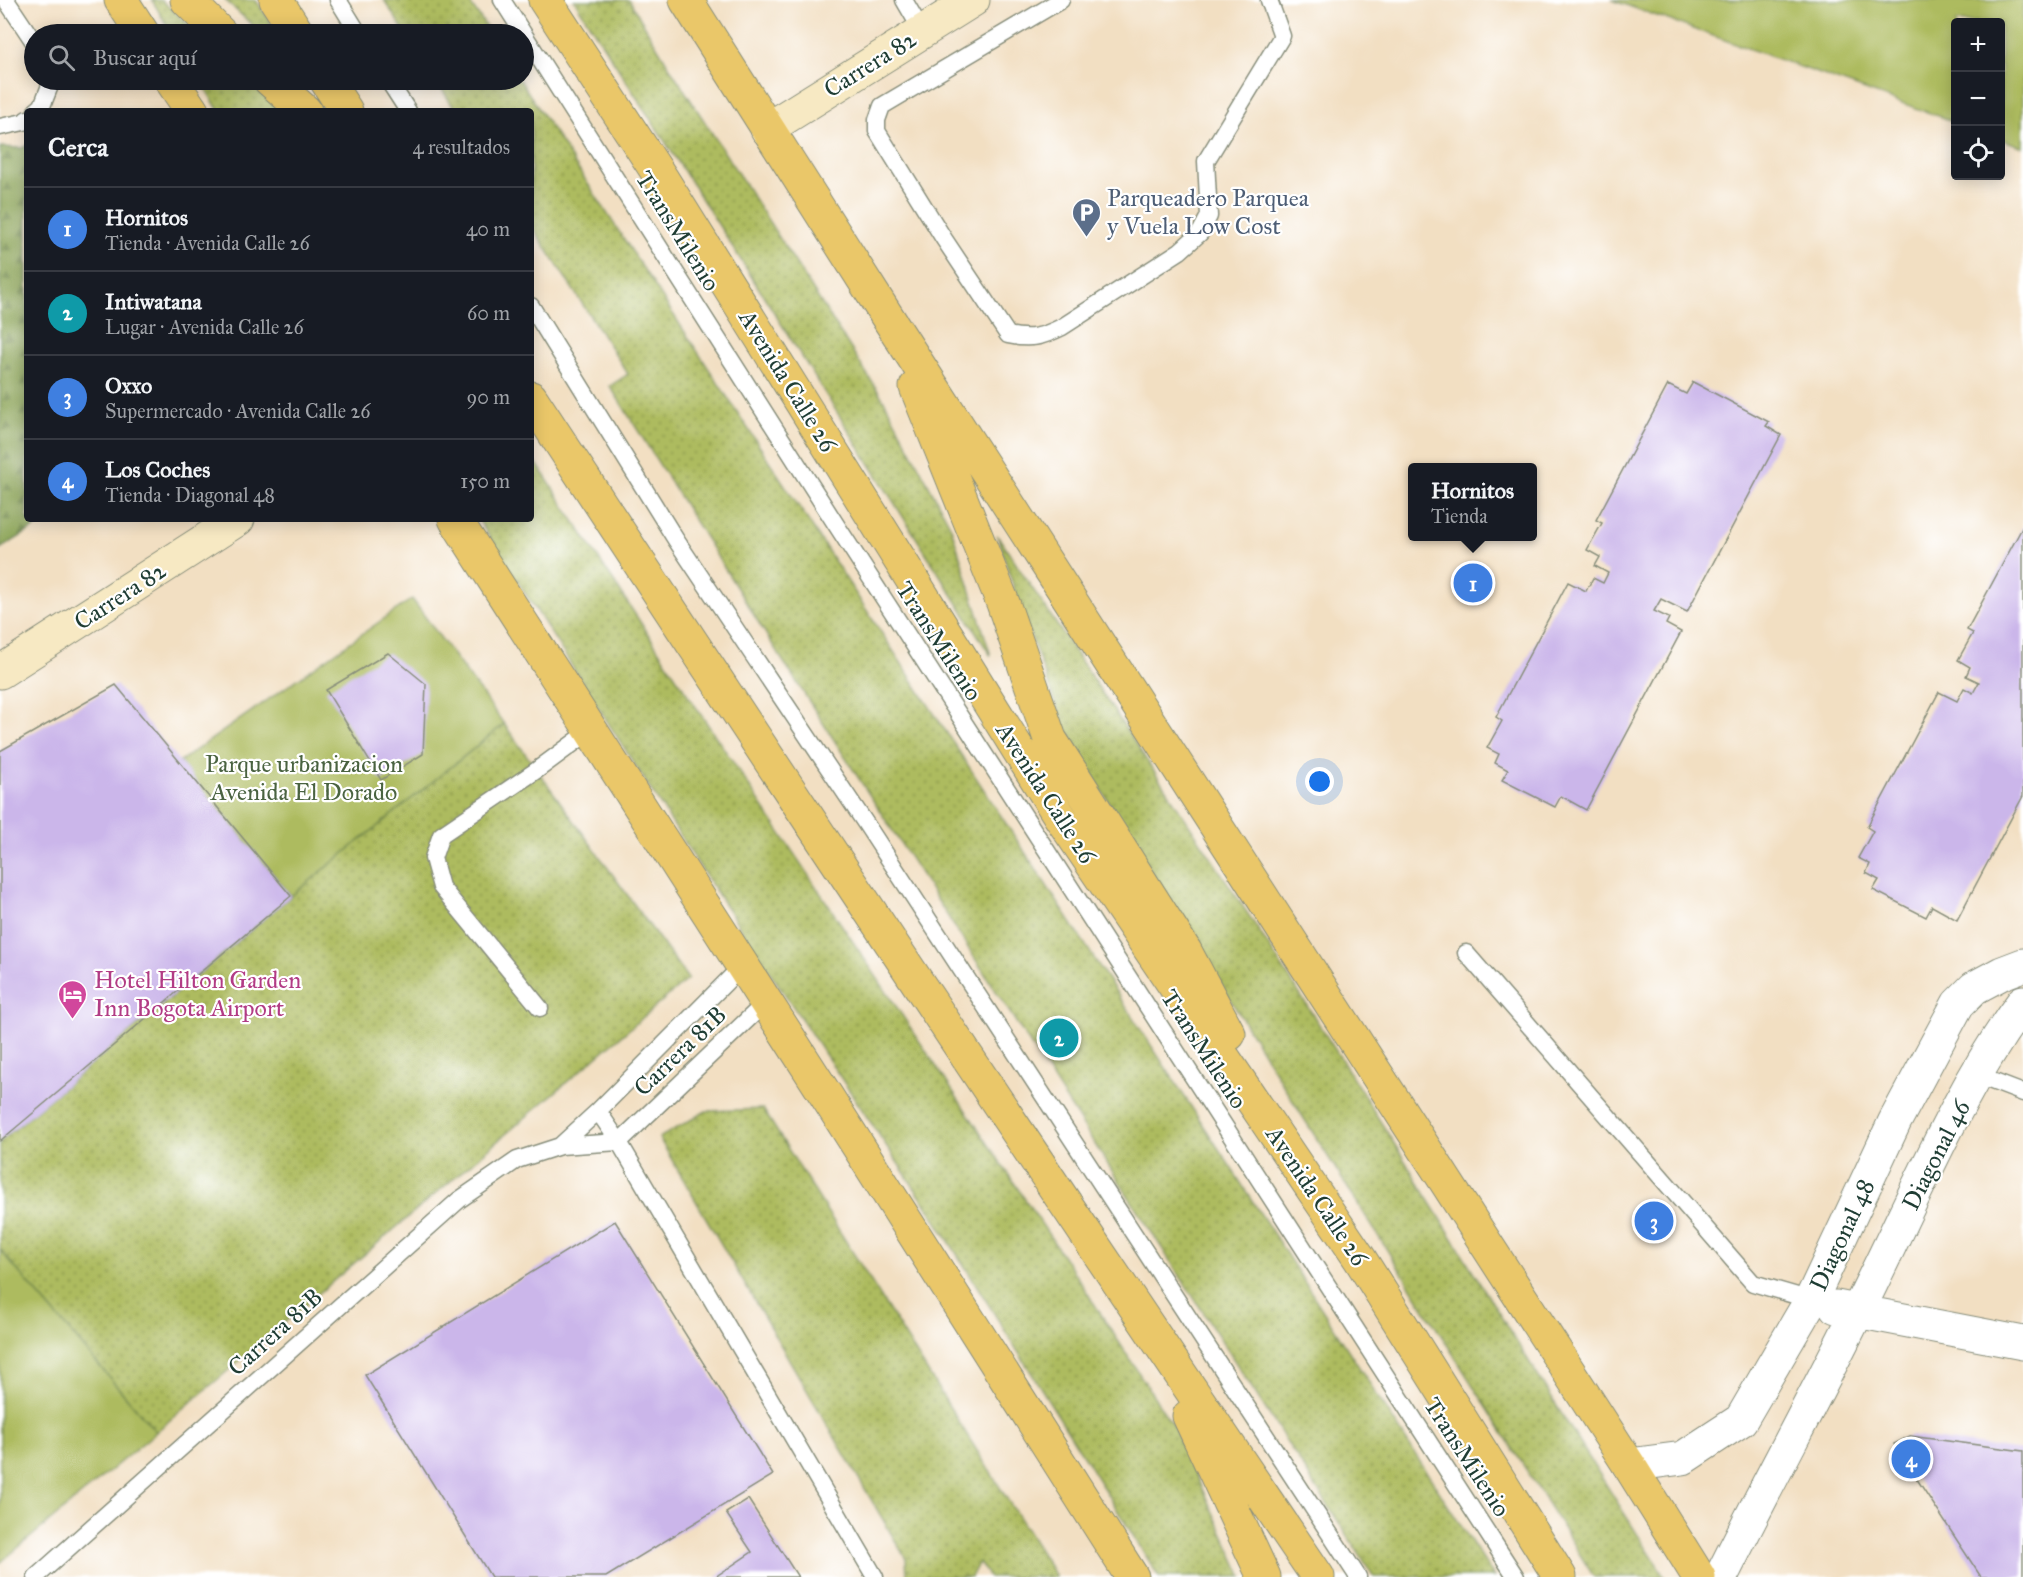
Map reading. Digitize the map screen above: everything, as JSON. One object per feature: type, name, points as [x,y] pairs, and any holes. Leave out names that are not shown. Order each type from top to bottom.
[{"type":"main road","points":[[122,0],[137,24]]},
{"type":"main road","points":[[187,0],[211,24]]},
{"type":"main road","points":[[276,0],[292,24]]},
{"type":"main road","name":"Avenida Calle 26","points":[[545,0],[662,178],[1061,818],[1360,1259],[1560,1577]]},
{"type":"main road","points":[[686,0],[890,321],[1699,1577]]},
{"type":"main road","points":[[178,90],[190,108]]},
{"type":"main road","points":[[281,90],[301,108]]},
{"type":"main road","points":[[332,90],[344,108]]},
{"type":"main road","points":[[890,321],[1003,603],[1050,740],[1185,951],[1311,1186]]},
{"type":"main road","points":[[534,403],[1145,1322],[1318,1577]]},
{"type":"main road","points":[[456,522],[1132,1577]]},
{"type":"main road","points":[[1145,1322],[1263,1577]]},
{"type":"street","name":"Carrera 82","points":[[767,129],[973,0]]},
{"type":"street","name":"Carrera 82","points":[[0,672],[233,522]]},
{"type":"street","name":"Diagonal 48","points":[[1629,1465],[1683,1458],[1741,1420],[1811,1300],[1895,1121],[1958,1004],[1974,988],[2023,965]]},
{"type":"street","name":"Diagonal 46","points":[[1857,1312],[1976,1075],[2023,1002]]},
{"type":"street","points":[[1895,1121],[1942,1140]]},
{"type":"street","points":[[1811,1300],[1857,1312],[2023,1343]]},
{"type":"street","name":"Diagonal 48","points":[[1721,1577],[1857,1312]]},
{"type":"lane","points":[[6,0],[24,27]]},
{"type":"lane","points":[[338,0],[353,24]]},
{"type":"lane","name":"TransMilenio","points":[[502,0],[517,24]]},
{"type":"lane","points":[[904,0],[922,31]]},
{"type":"lane","points":[[1061,0],[882,105],[877,120],[877,131],[944,239],[1008,335],[1024,339],[1044,335],[1062,327],[1180,251],[1200,233],[1209,216],[1206,161],[1282,36],[1269,0]]},
{"type":"lane","name":"TransMilenio","points":[[534,50],[847,543],[1516,1577]]},
{"type":"lane","points":[[40,108],[48,90]]},
{"type":"lane","points":[[394,90],[406,108]]},
{"type":"lane","points":[[0,127],[24,122]]},
{"type":"lane","points":[[534,311],[676,540],[864,820],[1358,1577]]},
{"type":"lane","points":[[540,1008],[441,887],[433,858],[441,835],[590,731]]},
{"type":"lane","points":[[1466,953],[1753,1283],[1811,1300]]},
{"type":"lane","name":"Carrera 81B","points":[[560,1146],[598,1111],[742,966]]},
{"type":"lane","name":"Carrera 81B","points":[[36,1577],[459,1200],[517,1160],[560,1146],[619,1142],[765,1003]]},
{"type":"lane","points":[[1976,1075],[2023,1093]]},
{"type":"lane","points":[[598,1111],[619,1142],[875,1577]]},
{"type":"green space","points":[[152,0],[161,0],[188,24],[166,24]]},
{"type":"green space","points":[[225,0],[256,0],[272,24],[251,24]]},
{"type":"green space","points":[[384,0],[468,0],[484,24],[400,24]]},
{"type":"green space","points":[[574,0],[629,0],[672,71],[885,402],[951,527],[991,656],[725,235]]},
{"type":"green space","points":[[1612,0],[2023,0],[2023,147],[2005,140],[2005,18],[1951,18],[1951,121]]},
{"type":"green space","points":[[206,90],[260,90],[281,108],[217,108]]},
{"type":"green space","points":[[442,90],[527,90],[1228,1163],[1494,1577],[1374,1577],[774,647],[610,386],[628,374],[534,230],[534,108],[454,108]]},
{"type":"green space","points":[[0,147],[24,147],[24,522],[44,522],[0,549]]},
{"type":"green space","points":[[534,460],[680,683],[1077,1277],[1173,1426],[1243,1577],[1159,1577],[930,1211],[711,884],[480,522],[534,522]]},
{"type":"green space","points":[[997,535],[1290,979],[1665,1577],[1594,1577],[1291,1098],[1112,808],[1063,723],[1022,613]]},
{"type":"green space","name":"Parque urbanizacion Avenida El Dorado","points":[[412,599],[504,724],[291,896],[179,762]]},
{"type":"green space","points":[[504,724],[688,979],[156,1432],[0,1250],[0,1141],[291,896]]},
{"type":"green space","points":[[763,1109],[1056,1577],[989,1577],[979,1562],[971,1577],[907,1577],[906,1559],[659,1138],[706,1111]]},
{"type":"green space","points":[[0,1250],[156,1432],[0,1563]]},
{"type":"building","points":[[1693,382],[1769,422],[1766,426],[1781,435],[1687,612],[1661,599],[1654,611],[1669,618],[1666,624],[1681,632],[1586,810],[1561,796],[1555,807],[1502,780],[1508,770],[1495,763],[1499,754],[1487,748],[1502,721],[1496,717],[1568,582],[1586,591],[1593,578],[1603,583],[1608,573],[1595,566],[1600,557],[1587,550],[1602,523],[1596,520],[1668,385],[1686,394]]},
{"type":"building","points":[[2023,526],[2023,796],[1957,920],[1932,906],[1926,917],[1873,890],[1879,880],[1866,873],[1870,864],[1858,858],[1873,831],[1867,827],[1939,692],[1957,701],[1964,688],[1973,693],[1979,682],[1966,676],[1970,667],[1958,660],[1973,633],[1967,630]]},
{"type":"building","points":[[388,653],[426,684],[423,754],[381,780],[326,690]]},
{"type":"building","name":"Hotel Hilton Garden Inn Bogota Airport","points":[[116,685],[291,896],[0,1141],[0,751]]},
{"type":"building","points":[[615,1221],[773,1475],[606,1577],[491,1577],[365,1375]]},
{"type":"building","points":[[1910,1436],[2023,1451],[2023,1577],[1981,1577],[1894,1444]]},
{"type":"building","points":[[748,1499],[798,1577],[715,1577],[752,1552],[726,1513]]},
{"type":"place","name":"Parqueadero Parquea y Vuela Low Cost","points":[[1086,238]]},
{"type":"place","name":"Hornitos","points":[[1473,583]]},
{"type":"place","name":"Hotel Hilton Garden Inn Bogota Airport","points":[[73,1020]]},
{"type":"place","name":"Intiwatana","points":[[1059,1038]]},
{"type":"place","name":"Oxxo","points":[[1654,1221]]},
{"type":"place","name":"Los Coches","points":[[1911,1459]]}]
